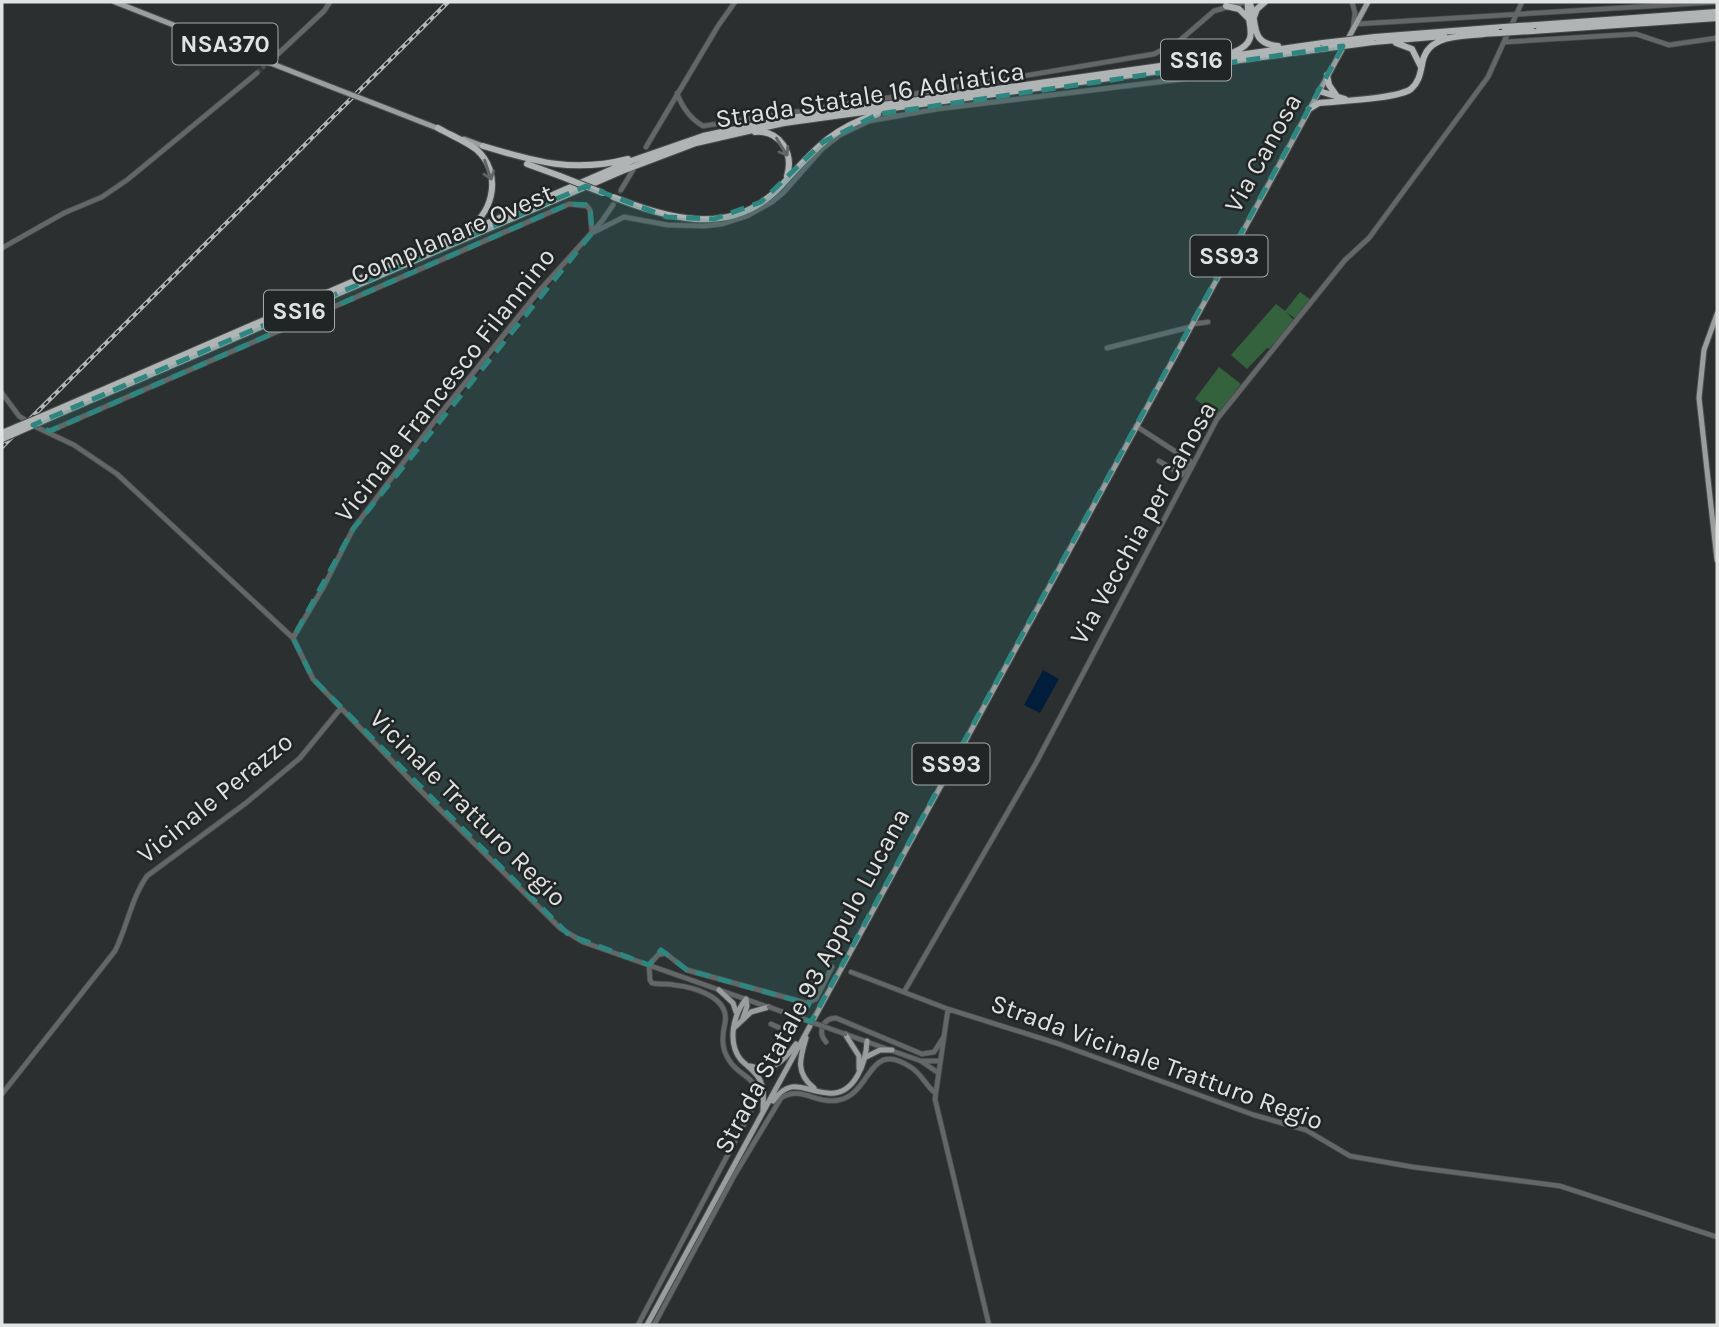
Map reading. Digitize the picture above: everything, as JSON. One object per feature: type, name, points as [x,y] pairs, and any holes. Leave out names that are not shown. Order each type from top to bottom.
[{"type":"highway","name":"SS16","points":[[1247,2],[1256,32],[1266,43],[1276,46],[1308,45]]},
{"type":"highway","name":"SS16","points":[[1184,62],[1240,50],[1251,37],[1251,19],[1265,2]]},
{"type":"highway","name":"SS16","points":[[1226,6],[1238,9],[1251,19]]},
{"type":"highway","name":"Strada Statale 16 Adriatica","points":[[1534,28],[1717,12]]},
{"type":"highway","name":"Strada Statale 16 Adriatica","points":[[2,439],[53,414],[661,149],[755,123],[1374,39],[1717,18]]},
{"type":"highway","name":"Strada Statale 16 Adriatica","points":[[1374,39],[1484,34],[1502,30]]},
{"type":"highway","name":"SS16","points":[[1319,91],[1324,97],[1337,99],[1404,93],[1417,82],[1425,52],[1435,42],[1484,34]]},
{"type":"highway","name":"SS16","points":[[1374,39],[1409,46],[1421,67]]},
{"type":"highway","name":"Strada Statale 16 Adriatica","points":[[2,433],[53,414],[635,165],[705,141],[784,123],[1184,62],[1308,45],[1322,46]]},
{"type":"highway","points":[[1309,109],[1318,103],[1337,99],[1327,75]]},
{"type":"highway","name":"SS16","points":[[483,146],[603,193],[612,201],[621,200],[672,218],[708,219],[749,208],[770,195],[810,152],[841,130],[871,116],[921,104]]},
{"type":"highway","name":"SS16","points":[[427,250],[476,223],[487,208],[492,193],[491,174],[482,156],[473,147],[438,128]]},
{"type":"highway","name":"SS16","points":[[705,141],[757,131],[775,136],[789,155],[790,164],[785,181]]},
{"type":"highway","name":"SS16","points":[[483,146],[536,162],[570,167],[605,164],[661,149]]},
{"type":"main road","name":"NSA370","points":[[116,2],[483,146]]},
{"type":"main road","name":"Via Canosa","points":[[1092,508],[1366,3]]},
{"type":"main road","points":[[1717,314],[1704,349],[1699,405],[1717,560]]},
{"type":"main road","name":"Strada Statale 93 Appulo Lucana","points":[[647,1325],[1092,508]]},
{"type":"main road","points":[[719,990],[733,1003],[739,1017]]},
{"type":"main road","points":[[746,999],[734,1028],[734,1048],[756,1074],[762,1088],[762,1115]]},
{"type":"main road","points":[[739,1017],[769,1007]]},
{"type":"main road","points":[[747,1065],[766,1069],[778,1065],[787,1057],[811,1021]]},
{"type":"main road","points":[[811,1021],[799,1060],[800,1070],[810,1085],[820,1091]]},
{"type":"main road","points":[[845,1034],[862,1056]]},
{"type":"main road","points":[[762,1115],[780,1092],[790,1087],[799,1086],[830,1094],[839,1092],[854,1081],[859,1073],[867,1041]]},
{"type":"main road","points":[[862,1056],[880,1050],[892,1051]]},
{"type":"street","points":[[278,54],[324,11],[330,2]]},
{"type":"street","points":[[646,147],[734,2]]},
{"type":"street","points":[[677,93],[684,108],[704,127],[952,88],[1156,53],[1178,42],[1211,12],[1247,2]]},
{"type":"street","points":[[1366,3],[1353,2],[1354,27],[1717,2]]},
{"type":"street","name":"Via Vecchia per Canosa","points":[[904,992],[1036,763],[1217,419],[1345,260],[1369,238],[1488,77],[1522,2]]},
{"type":"street","points":[[1505,42],[1636,34],[1669,45],[1717,38]]},
{"type":"street","points":[[2,248],[65,213],[102,197],[127,180],[257,73]]},
{"type":"street","points":[[592,233],[624,217],[667,225],[705,226],[747,216],[783,193],[822,149],[840,135],[869,121],[937,109],[1208,76]]},
{"type":"street","points":[[621,190],[632,170]]},
{"type":"street","points":[[592,233],[612,201]]},
{"type":"street","name":"Complanare Ovest","points":[[50,431],[569,204],[587,206],[590,210],[592,233]]},
{"type":"street","name":"Vicinale Francesco Filannino","points":[[293,638],[353,529],[436,418],[539,291],[592,233]]},
{"type":"street","points":[[1107,348],[1208,322]]},
{"type":"street","points":[[2,393],[19,416],[74,444],[117,474],[293,638]]},
{"type":"street","points":[[1136,426],[1190,461],[1182,475],[1159,461]]},
{"type":"street","points":[[1159,453],[1164,445]]},
{"type":"street","name":"Vicinale Tratturo Regio","points":[[293,638],[313,679],[560,928],[583,942],[921,1061]]},
{"type":"street","name":"Vicinale Perazzo","points":[[2,1094],[115,951],[137,890],[147,876],[226,818],[300,758],[341,708]]},
{"type":"street","points":[[638,1325],[722,1170],[757,1095],[749,1077],[735,1068],[726,1056],[722,1035],[726,1013],[720,1004],[712,997],[685,987],[652,983],[649,965],[658,955],[665,953],[687,970],[806,1003],[816,999],[832,967]]},
{"type":"street","name":"Strada Vicinale Tratturo Regio","points":[[851,972],[948,1009],[1059,1044],[1254,1115],[1306,1130],[1350,1156],[1560,1186],[1717,1237]]},
{"type":"street","points":[[771,1024],[782,1029],[793,1029],[803,1015],[806,1003]]},
{"type":"street","points":[[948,1009],[934,1092],[989,1325]]},
{"type":"street","points":[[826,1042],[821,1030],[831,1018],[922,1054],[934,1052],[943,1037]]},
{"type":"street","points":[[654,1325],[734,1176],[781,1098],[800,1092],[823,1101],[842,1100],[860,1088],[878,1061],[896,1061],[914,1069],[934,1092]]},
{"type":"street","points":[[921,1061],[939,1061]]},
{"type":"street","points":[[921,1061],[937,1072]]},
{"type":"highlighted area","points":[[1343,46],[811,1022],[801,1018],[809,1004],[687,970],[661,950],[649,965],[569,935],[313,679],[293,638],[353,529],[592,233],[590,205],[569,204],[50,431],[33,425],[586,186],[667,217],[714,219],[761,202],[823,142],[879,114]]},
{"type":"green space","points":[[1300,292],[1311,300],[1296,319],[1286,312],[1295,321],[1247,369],[1231,355],[1276,304],[1285,311]]},
{"type":"green space","points":[[1219,367],[1241,384],[1217,416],[1195,399]]},
{"type":"water","points":[[1043,670],[1059,679],[1040,713],[1024,705]]},
{"type":"tunnel","points":[[257,73],[278,54]]},
{"type":"tunnel","points":[[613,205],[621,190]]},
{"type":"railway","points":[[2,447],[448,2]]}]
